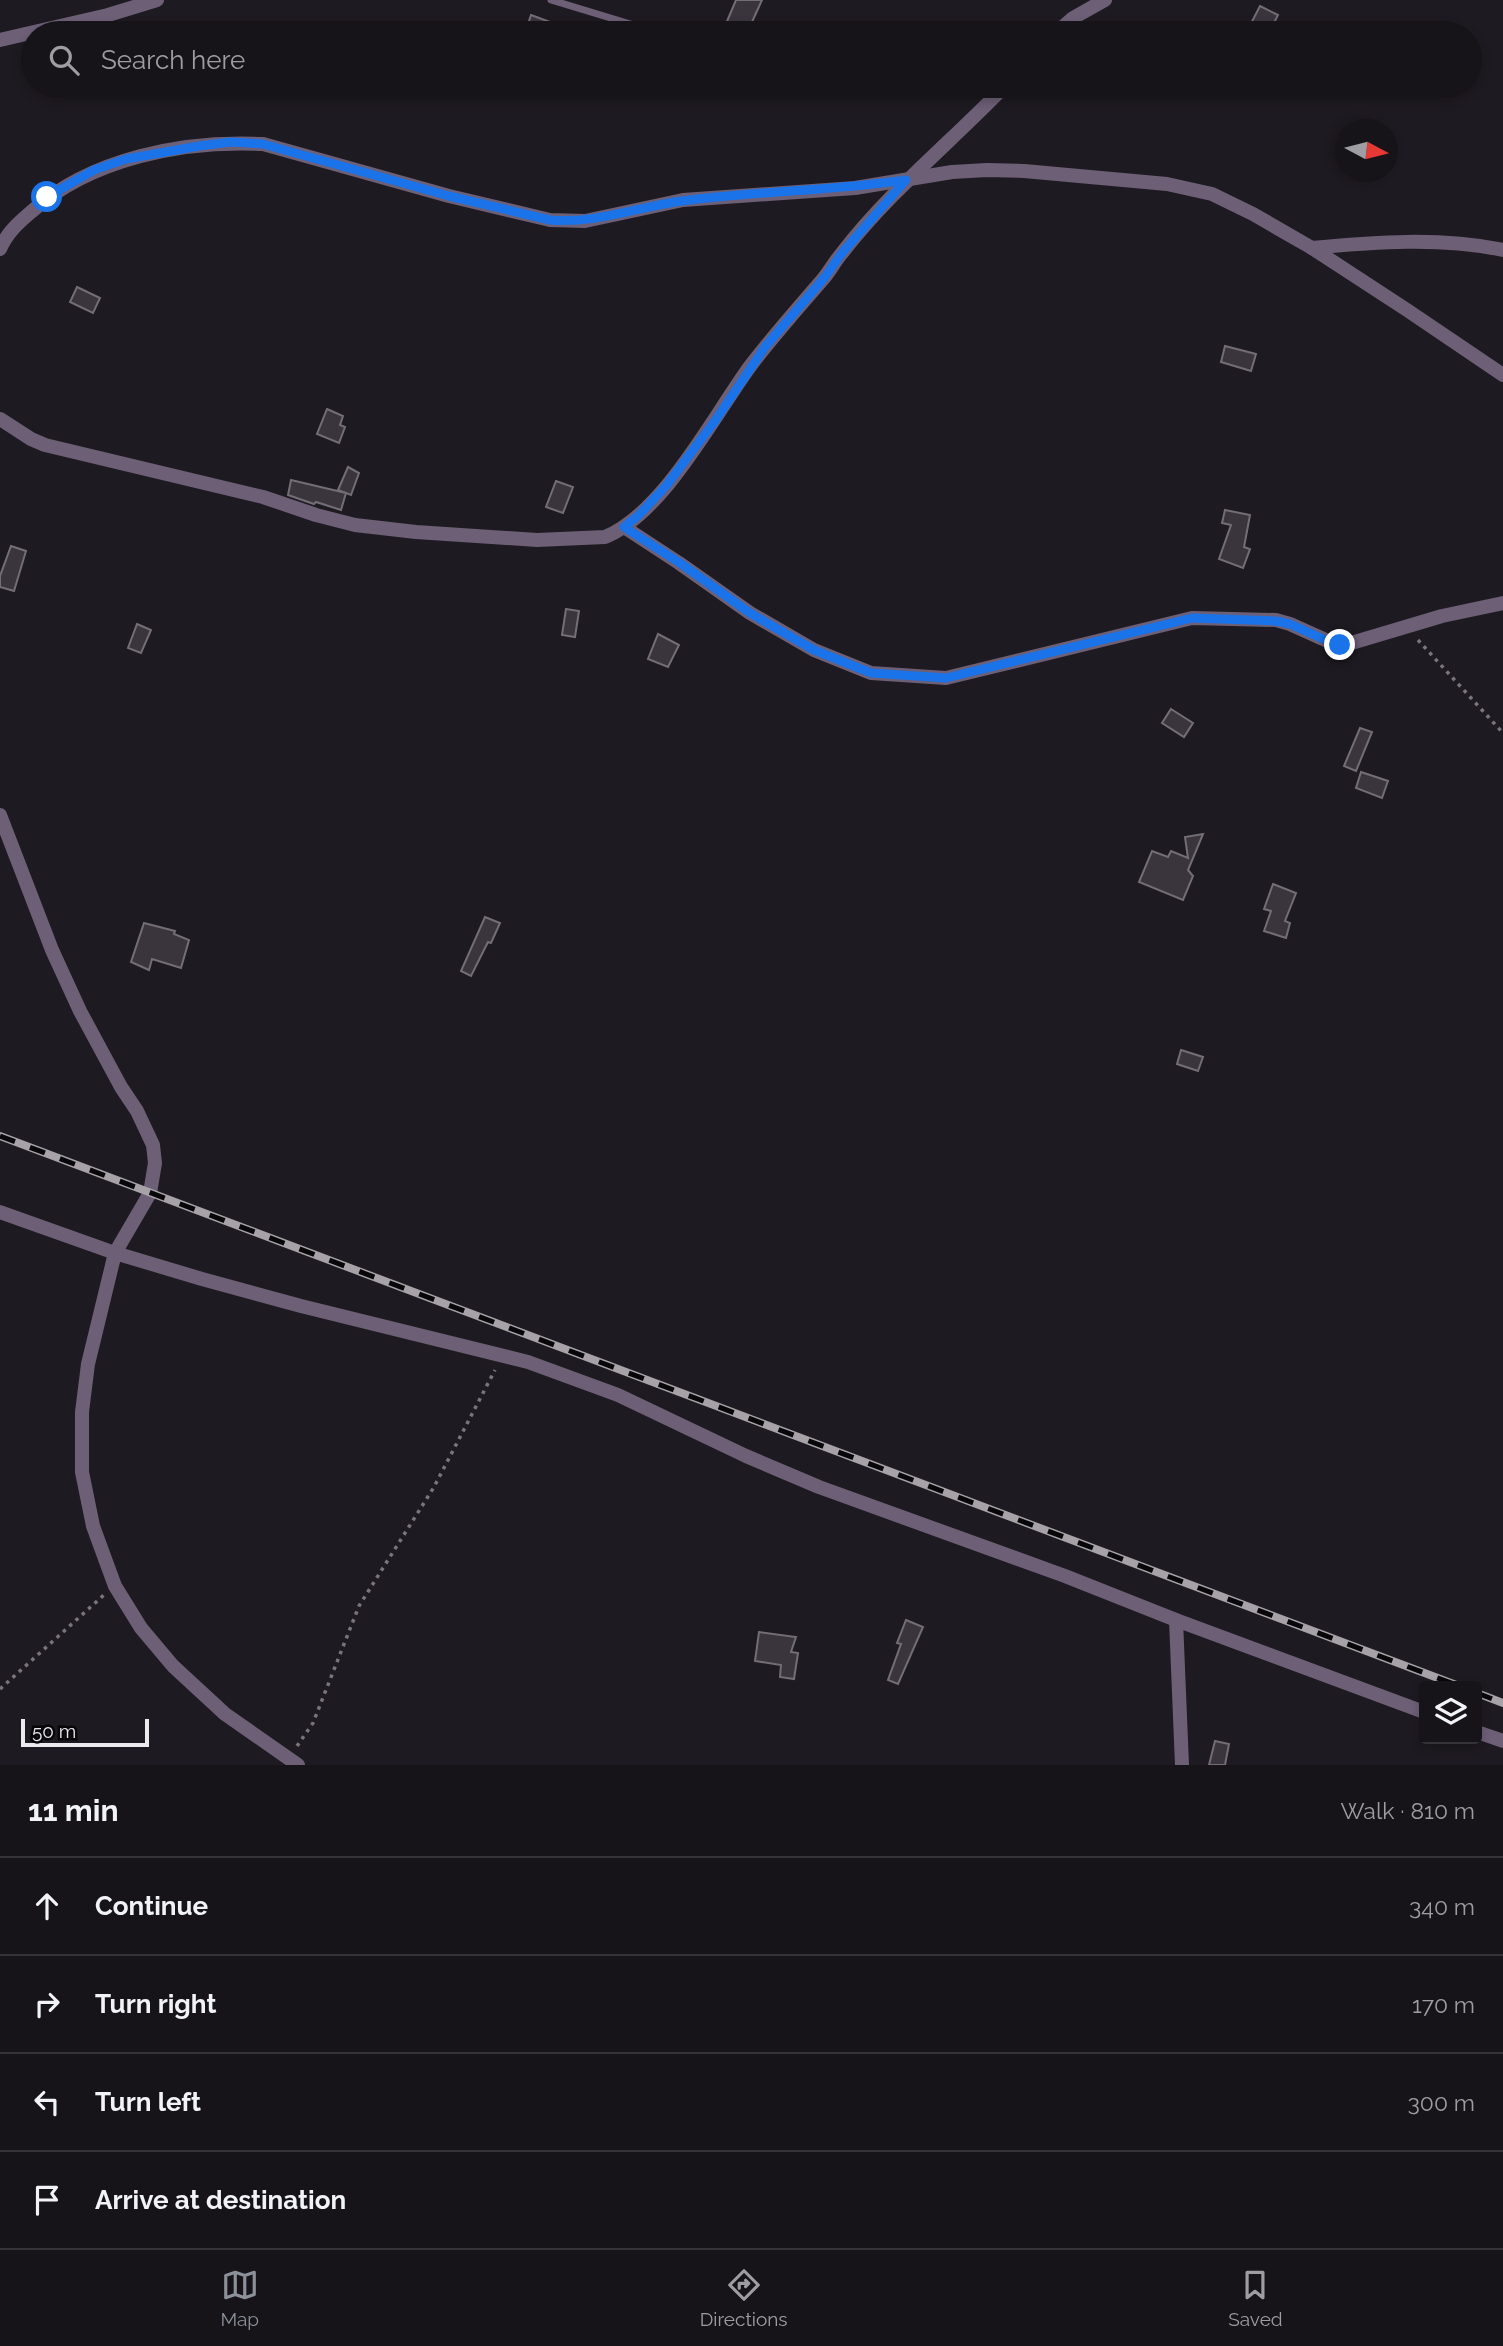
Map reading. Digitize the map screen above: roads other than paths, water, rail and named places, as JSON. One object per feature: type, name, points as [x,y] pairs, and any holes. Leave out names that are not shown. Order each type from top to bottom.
[{"type":"street","points":[[82,21],[157,0]]},
{"type":"street","points":[[1070,21],[1105,0]]},
{"type":"street","points":[[0,40],[21,35]]},
{"type":"street","points":[[0,419],[46,446],[263,497],[355,525],[537,540],[605,537],[639,515],[666,486],[715,421],[765,347],[842,253],[906,180],[993,98]]},
{"type":"street","points":[[0,249],[10,230],[47,197],[94,170],[126,159],[231,142],[263,144],[449,196],[566,222],[606,218],[683,201],[855,188],[952,172],[1024,171],[1097,177],[1194,189],[1212,194],[1312,248],[1503,375]]},
{"type":"street","points":[[1312,248],[1374,242],[1483,246],[1503,250]]},
{"type":"street","points":[[624,527],[760,620],[814,650],[871,673],[946,678],[1192,618],[1276,621],[1290,624],[1340,645],[1359,642],[1442,616],[1503,603]]},
{"type":"street","points":[[0,815],[69,987],[121,1087],[143,1121],[153,1145],[155,1163],[150,1193],[115,1253],[88,1364],[81,1433],[82,1472],[93,1526],[115,1586],[141,1628],[173,1666],[225,1714],[293,1762]]},
{"type":"street","points":[[0,1212],[115,1253],[301,1306],[528,1362],[618,1395],[819,1487],[1065,1576],[1419,1710]]},
{"type":"street","points":[[1176,1620],[1182,1765]]},
{"type":"street","points":[[1482,1734],[1503,1741]]},
{"type":"lane","points":[[551,0],[620,21]]},
{"type":"railway","points":[[0,1136],[1446,1681]]},
{"type":"railway","points":[[1482,1695],[1503,1703]]}]
